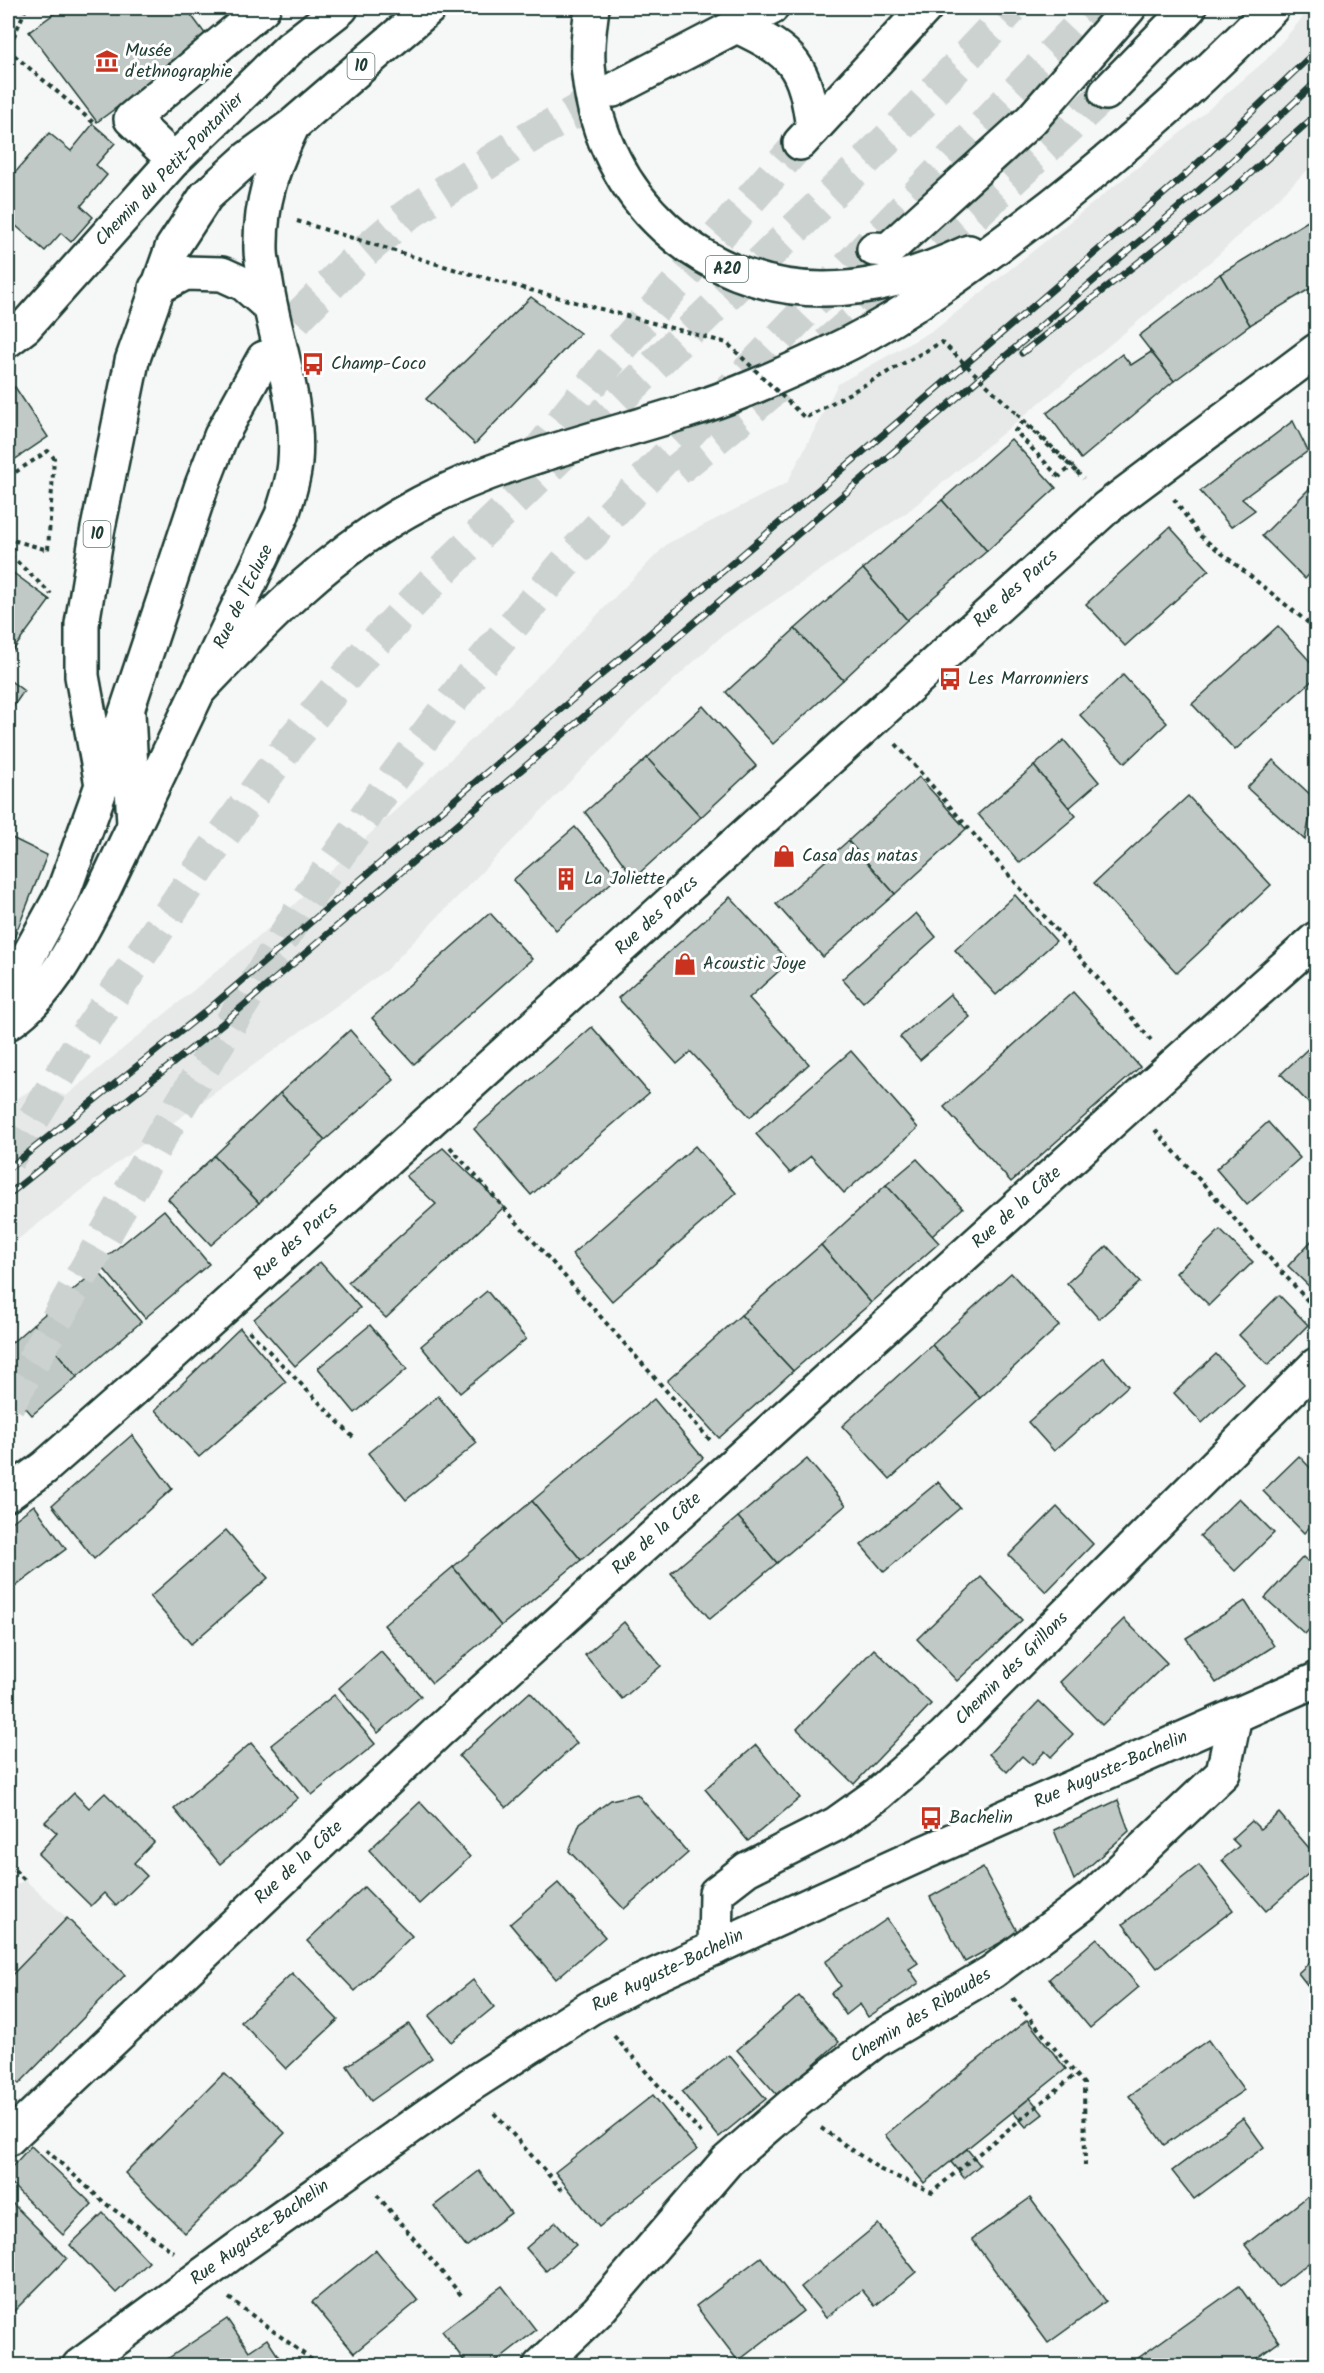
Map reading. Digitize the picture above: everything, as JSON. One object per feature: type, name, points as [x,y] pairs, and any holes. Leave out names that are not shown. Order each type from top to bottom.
[{"type":"main road","points":[[174,160],[132,119],[263,8]]},
{"type":"main road","name":"Chemin du Petit-Pontarlier","points":[[8,340],[25,327],[174,160],[290,48],[341,8]]},
{"type":"main road","name":"Rue de l'Ecluse","points":[[102,785],[82,676],[82,624],[97,533],[132,361],[172,248],[206,196],[248,158],[293,125],[429,8]]},
{"type":"main road","name":"A20","points":[[592,8],[588,74],[597,120],[609,152],[626,184],[663,227],[685,244],[723,267],[760,281],[824,289],[853,287],[915,274],[945,263],[1030,224],[1172,105],[1272,8]]},
{"type":"main road","points":[[613,90],[771,8]]},
{"type":"main road","points":[[737,26],[775,45],[792,60],[804,82],[809,98],[807,136],[925,8]]},
{"type":"main road","points":[[874,249],[888,250],[1031,120],[1129,8]]},
{"type":"main road","points":[[1106,93],[1189,8]]},
{"type":"main road","name":"Rue de l'Ecluse","points":[[8,1023],[24,1012],[47,988],[72,950],[103,891],[282,515],[296,464],[296,433],[291,397],[270,306],[261,251],[263,210],[272,170],[293,125]]},
{"type":"main road","points":[[199,690],[247,638],[303,584],[355,543],[421,503],[502,469],[689,411],[831,352],[918,304],[1030,224]]},
{"type":"main road","points":[[156,288],[185,273],[222,274],[244,284],[270,306]]},
{"type":"main road","name":"Rue des Parcs","points":[[8,1494],[44,1468],[135,1388],[1106,508],[1317,351]]},
{"type":"main road","points":[[8,993],[63,893],[128,712],[202,485],[222,436],[264,358]]},
{"type":"main road","points":[[128,712],[134,824]]},
{"type":"main road","name":"Rue de la Côte","points":[[8,2139],[438,1732],[1173,1065],[1317,939]]},
{"type":"main road","name":"Chemin des Grillons","points":[[715,1948],[716,1893],[747,1869],[836,1824],[878,1794],[944,1736],[1317,1365]]},
{"type":"main road","name":"Rue Auguste-Bachelin","points":[[79,2366],[470,2085],[590,2008],[919,1855],[1317,1680]]},
{"type":"main road","name":"Chemin des Ribaudes","points":[[540,2366],[598,2311],[727,2161],[794,2103],[875,2041],[992,1972],[1090,1899],[1223,1773],[1235,1715]]},
{"type":"path","points":[[27,8],[8,50],[95,124],[132,119]]},
{"type":"path","points":[[263,210],[460,271],[727,343],[805,418],[942,342],[1072,466],[1059,477],[1015,431],[1023,422],[1077,472],[1083,479]]},
{"type":"path","points":[[8,477],[48,451],[54,458],[48,550],[16,541],[10,555],[82,624]]},
{"type":"path","points":[[1169,493],[1199,535],[1317,629]]},
{"type":"path","points":[[889,736],[1173,1065]]},
{"type":"path","points":[[1132,1104],[1317,1310]]},
{"type":"path","points":[[444,1140],[733,1465]]},
{"type":"path","points":[[248,1330],[353,1437]]},
{"type":"path","points":[[8,1864],[25,1880]]},
{"type":"path","points":[[992,1972],[1084,2084],[1085,2166]]},
{"type":"path","points":[[590,2008],[727,2161]]},
{"type":"path","points":[[794,2103],[827,2134],[881,2170],[932,2192],[1076,2074]]},
{"type":"path","points":[[470,2085],[562,2190]]},
{"type":"path","points":[[42,2147],[106,2204],[180,2256]]},
{"type":"path","points":[[353,2167],[462,2296]]},
{"type":"path","points":[[222,2294],[320,2366]]},
{"type":"shaded area","points":[[1311,8],[1316,8],[1316,162],[1217,256],[906,513],[723,635],[630,720],[386,970],[117,1163],[8,1247],[8,1104],[39,1085],[66,1096],[271,926],[511,703],[667,544],[787,483],[838,384],[937,328],[1183,131],[1266,60]]},
{"type":"shaded area","points":[[25,1880],[67,1918],[8,1979],[8,1881],[14,1886]]},
{"type":"building","points":[[62,8],[186,8],[209,39],[97,122],[29,32]]},
{"type":"building","points":[[93,124],[115,143],[96,165],[107,175],[81,206],[93,217],[71,242],[61,233],[45,251],[8,219],[8,181],[49,133],[71,151]]},
{"type":"building","points":[[1316,216],[1316,285],[1250,325],[1220,274]]},
{"type":"building","points":[[1220,274],[1250,325],[1174,381],[1139,336]]},
{"type":"building","points":[[531,297],[580,333],[475,444],[426,399]]},
{"type":"building","points":[[1151,352],[1174,381],[1081,459],[1047,413],[1122,354],[1131,365]]},
{"type":"building","points":[[15,387],[48,437],[8,464],[8,392]]},
{"type":"building","points":[[1293,421],[1308,451],[1242,499],[1255,510],[1231,527],[1200,491]]},
{"type":"building","points":[[1011,439],[1056,488],[987,551],[942,500]]},
{"type":"building","points":[[1316,482],[1316,567],[1305,579],[1262,536]]},
{"type":"building","points":[[942,500],[987,551],[907,620],[863,569]]},
{"type":"building","points":[[1170,527],[1209,570],[1125,646],[1086,604]]},
{"type":"building","points":[[8,569],[50,600],[8,657]]},
{"type":"building","points":[[863,569],[907,620],[843,680],[795,629]]},
{"type":"building","points":[[1278,626],[1316,668],[1316,677],[1235,750],[1192,704]]},
{"type":"building","points":[[795,629],[843,680],[773,744],[726,692]]},
{"type":"building","points":[[1123,675],[1167,723],[1125,763],[1080,715]]},
{"type":"building","points":[[8,679],[24,691],[8,714]]},
{"type":"building","points":[[703,706],[756,766],[701,817],[647,758]]},
{"type":"building","points":[[1064,740],[1099,782],[1069,808],[1034,766]]},
{"type":"building","points":[[647,758],[701,817],[634,878],[585,812]]},
{"type":"building","points":[[1273,760],[1314,798],[1305,840],[1247,788]]},
{"type":"building","points":[[1034,766],[1076,816],[1020,863],[978,814]]},
{"type":"building","points":[[919,777],[966,829],[895,894],[848,841]]},
{"type":"building","points":[[1188,796],[1271,885],[1177,973],[1094,883]]},
{"type":"building","name":"La Joliette","points":[[575,827],[618,877],[556,930],[513,880]]},
{"type":"building","points":[[8,836],[47,855],[8,953]]},
{"type":"building","points":[[848,841],[895,894],[823,957],[776,904]]},
{"type":"building","points":[[1015,895],[1056,941],[996,995],[955,950]]},
{"type":"building","points":[[730,897],[789,962],[749,998],[809,1064],[750,1117],[691,1052],[677,1064],[618,998]]},
{"type":"building","points":[[490,913],[532,959],[414,1064],[372,1018]]},
{"type":"building","points":[[916,913],[936,937],[863,1002],[842,979]]},
{"type":"building","points":[[1073,992],[1140,1067],[1011,1182],[944,1107]]},
{"type":"building","points":[[950,994],[970,1017],[920,1060],[900,1037]]},
{"type":"building","points":[[592,1027],[649,1093],[531,1195],[474,1129]]},
{"type":"building","points":[[350,1030],[394,1080],[325,1140],[280,1093]]},
{"type":"building","points":[[1316,1041],[1316,1111],[1281,1074]]},
{"type":"building","points":[[851,1051],[918,1128],[844,1193],[811,1156],[790,1173],[756,1134]]},
{"type":"building","points":[[280,1093],[325,1140],[259,1203],[214,1156]]},
{"type":"building","points":[[1268,1122],[1300,1158],[1247,1205],[1216,1169]]},
{"type":"building","points":[[695,1146],[736,1193],[612,1301],[572,1254]]},
{"type":"building","points":[[443,1148],[504,1207],[386,1318],[348,1282],[436,1204],[406,1176]]},
{"type":"building","points":[[214,1156],[259,1203],[211,1245],[168,1199]]},
{"type":"building","points":[[917,1159],[963,1208],[932,1236],[886,1185]]},
{"type":"building","points":[[886,1185],[939,1243],[871,1303],[821,1245]]},
{"type":"building","points":[[164,1210],[209,1264],[145,1318],[99,1263]]},
{"type":"building","points":[[1220,1230],[1253,1262],[1209,1305],[1176,1273]]},
{"type":"building","points":[[1316,1236],[1316,1293],[1288,1266]]},
{"type":"building","points":[[821,1245],[871,1303],[793,1371],[741,1315]]},
{"type":"building","points":[[1107,1246],[1140,1282],[1099,1319],[1067,1283]]},
{"type":"building","points":[[320,1262],[360,1308],[295,1366],[254,1319]]},
{"type":"building","points":[[97,1270],[141,1322],[77,1377],[33,1324]]},
{"type":"building","points":[[1011,1273],[1059,1326],[980,1398],[932,1345]]},
{"type":"building","points":[[487,1291],[526,1339],[460,1393],[421,1346]]},
{"type":"building","points":[[1279,1295],[1308,1325],[1268,1365],[1239,1335]]},
{"type":"building","points":[[741,1315],[793,1371],[719,1438],[667,1381]]},
{"type":"building","points":[[33,1324],[77,1377],[32,1415],[8,1387],[8,1346]]},
{"type":"building","points":[[370,1325],[407,1369],[355,1413],[318,1368]]},
{"type":"building","points":[[240,1328],[286,1382],[199,1457],[155,1410]]},
{"type":"building","points":[[932,1345],[980,1398],[890,1479],[842,1426]]},
{"type":"building","points":[[1216,1354],[1244,1384],[1202,1423],[1174,1393]]},
{"type":"building","points":[[1103,1357],[1128,1386],[1054,1451],[1028,1422]]},
{"type":"building","points":[[438,1396],[477,1443],[406,1500],[368,1453]]},
{"type":"building","points":[[654,1399],[703,1458],[581,1560],[532,1501]]},
{"type":"building","points":[[132,1435],[172,1489],[94,1559],[52,1505]]},
{"type":"building","points":[[1299,1456],[1316,1474],[1316,1521],[1304,1533],[1263,1491]]},
{"type":"building","points":[[807,1459],[846,1505],[777,1563],[738,1517]]},
{"type":"building","points":[[938,1482],[960,1508],[884,1572],[861,1545]]},
{"type":"building","points":[[1239,1498],[1274,1533],[1235,1571],[1200,1536]]},
{"type":"building","points":[[532,1501],[581,1560],[501,1626],[453,1567]]},
{"type":"building","points":[[34,1505],[66,1549],[8,1592],[8,1525]]},
{"type":"building","points":[[1057,1507],[1093,1544],[1046,1592],[1009,1555]]},
{"type":"building","points":[[738,1517],[777,1563],[710,1619],[671,1573]]},
{"type":"building","points":[[226,1530],[268,1578],[191,1644],[150,1597]]},
{"type":"building","points":[[1303,1557],[1316,1569],[1316,1622],[1305,1634],[1265,1598]]},
{"type":"building","points":[[453,1567],[501,1626],[432,1683],[384,1625]]},
{"type":"building","points":[[981,1577],[1022,1620],[957,1681],[917,1639]]},
{"type":"building","points":[[1245,1601],[1274,1646],[1216,1683],[1186,1638]]},
{"type":"building","points":[[1124,1619],[1167,1663],[1102,1725],[1060,1682]]},
{"type":"building","points":[[624,1622],[661,1666],[622,1699],[585,1655]]},
{"type":"building","points":[[874,1649],[931,1704],[854,1784],[797,1729]]},
{"type":"building","points":[[381,1651],[421,1696],[378,1733],[339,1688]]},
{"type":"building","points":[[530,1692],[577,1743],[506,1808],[459,1756]]},
{"type":"building","points":[[334,1695],[375,1744],[312,1795],[271,1745]]},
{"type":"building","points":[[1039,1701],[1073,1734],[1051,1757],[1045,1751],[1032,1765],[1022,1756],[1007,1772],[989,1754]]},
{"type":"building","points":[[251,1743],[298,1798],[220,1864],[174,1809]]},
{"type":"building","points":[[756,1745],[800,1798],[748,1841],[705,1789]]},
{"type":"building","points":[[74,1793],[89,1808],[105,1793],[154,1842],[134,1863],[147,1876],[116,1906],[104,1893],[91,1906],[38,1854],[57,1833],[45,1822]]},
{"type":"building","points":[[637,1794],[688,1853],[624,1909],[569,1851],[580,1823],[611,1800]]},
{"type":"building","points":[[1118,1800],[1129,1831],[1074,1880],[1054,1830]]},
{"type":"building","points":[[420,1802],[470,1857],[419,1904],[369,1850]]},
{"type":"building","points":[[1279,1813],[1316,1856],[1316,1867],[1266,1911],[1222,1860],[1239,1846],[1232,1839],[1252,1821],[1260,1829]]},
{"type":"building","points":[[1199,1865],[1233,1910],[1157,1968],[1123,1924]]},
{"type":"building","points":[[983,1868],[1018,1933],[965,1962],[930,1897]]},
{"type":"building","points":[[558,1883],[605,1937],[556,1979],[510,1924]]},
{"type":"building","points":[[364,1887],[412,1936],[355,1991],[307,1941]]},
{"type":"building","points":[[67,1918],[125,1975],[19,2084],[8,2073],[8,1979]]},
{"type":"building","points":[[887,1919],[918,1963],[909,1969],[919,1983],[868,2017],[860,2004],[846,2015],[831,1993],[841,1986],[825,1962]]},
{"type":"building","points":[[1097,1938],[1139,1987],[1090,2028],[1049,1979]]},
{"type":"building","points":[[1316,1957],[1316,1996],[1298,1973]]},
{"type":"building","points":[[292,1973],[338,2020],[286,2069],[241,2022]]},
{"type":"building","points":[[473,1980],[494,2007],[451,2042],[429,2016]]},
{"type":"building","points":[[799,1996],[839,2042],[778,2096],[737,2050]]},
{"type":"building","points":[[1027,2020],[1066,2069],[924,2183],[885,2135]]},
{"type":"building","points":[[409,2024],[432,2058],[371,2101],[347,2066]]},
{"type":"building","points":[[1208,2040],[1244,2090],[1164,2145],[1129,2096]]},
{"type":"building","points":[[729,2055],[766,2099],[719,2137],[682,2092]]},
{"type":"building","points":[[224,2073],[285,2133],[185,2233],[125,2173]]},
{"type":"building","points":[[653,2095],[697,2150],[599,2227],[555,2172]]},
{"type":"building","points":[[1030,2098],[1043,2114],[1026,2127],[1013,2112]]},
{"type":"building","points":[[1243,2118],[1264,2147],[1194,2199],[1172,2171]]},
{"type":"building","points":[[31,2146],[92,2204],[63,2235],[8,2181],[8,2171]]},
{"type":"building","points":[[967,2149],[980,2165],[964,2178],[951,2162]]},
{"type":"building","points":[[479,2171],[511,2213],[466,2247],[434,2206]]},
{"type":"building","points":[[1316,2190],[1316,2257],[1278,2287],[1245,2245]]},
{"type":"building","points":[[1030,2198],[1106,2301],[1048,2343],[972,2239]]},
{"type":"building","points":[[13,2204],[67,2258],[8,2317],[8,2210]]},
{"type":"building","points":[[103,2213],[149,2262],[116,2293],[70,2245]]},
{"type":"building","points":[[556,2222],[576,2245],[546,2271],[526,2248]]},
{"type":"building","points":[[878,2224],[916,2272],[875,2306],[862,2290],[826,2318],[801,2287]]},
{"type":"building","points":[[376,2250],[418,2301],[354,2353],[312,2302]]},
{"type":"building","points":[[761,2257],[803,2311],[738,2361],[696,2306]]},
{"type":"building","points":[[502,2286],[536,2330],[490,2366],[468,2366],[442,2331]]},
{"type":"building","points":[[1239,2286],[1279,2342],[1246,2366],[1127,2366]]},
{"type":"building","points":[[227,2319],[249,2351],[267,2339],[284,2365],[157,2366]]},
{"type":"tunnel","points":[[8,1160],[77,1048],[209,855],[291,742],[366,652],[451,562],[896,131],[1012,8]]},
{"type":"tunnel","points":[[8,1405],[163,1133],[304,904],[388,785],[476,669],[571,556],[1096,8]]},
{"type":"tunnel","points":[[264,358],[300,315],[357,258],[407,215],[511,148],[613,90]]},
{"type":"tunnel","points":[[677,470],[935,251],[1106,93]]},
{"type":"tunnel","points":[[530,462],[621,347],[800,143]]},
{"type":"railway","points":[[8,1169],[210,1008],[946,381],[1182,178],[1316,51]]},
{"type":"railway","points":[[8,1195],[222,1024],[680,635],[1218,174],[1316,82]]},
{"type":"railway","points":[[1022,353],[1233,189],[1316,115]]},
{"type":"place","name":"Musée d'ethnographie","points":[[107,61]]},
{"type":"place","name":"Champ-Coco","points":[[313,364]]},
{"type":"place","name":"Les Marronniers","points":[[950,679]]},
{"type":"place","name":"Casa das natas","points":[[784,856]]},
{"type":"place","name":"La Joliette","points":[[566,879]]},
{"type":"place","name":"Acoustic Joye","points":[[685,964]]},
{"type":"place","name":"Bachelin","points":[[931,1818]]}]
